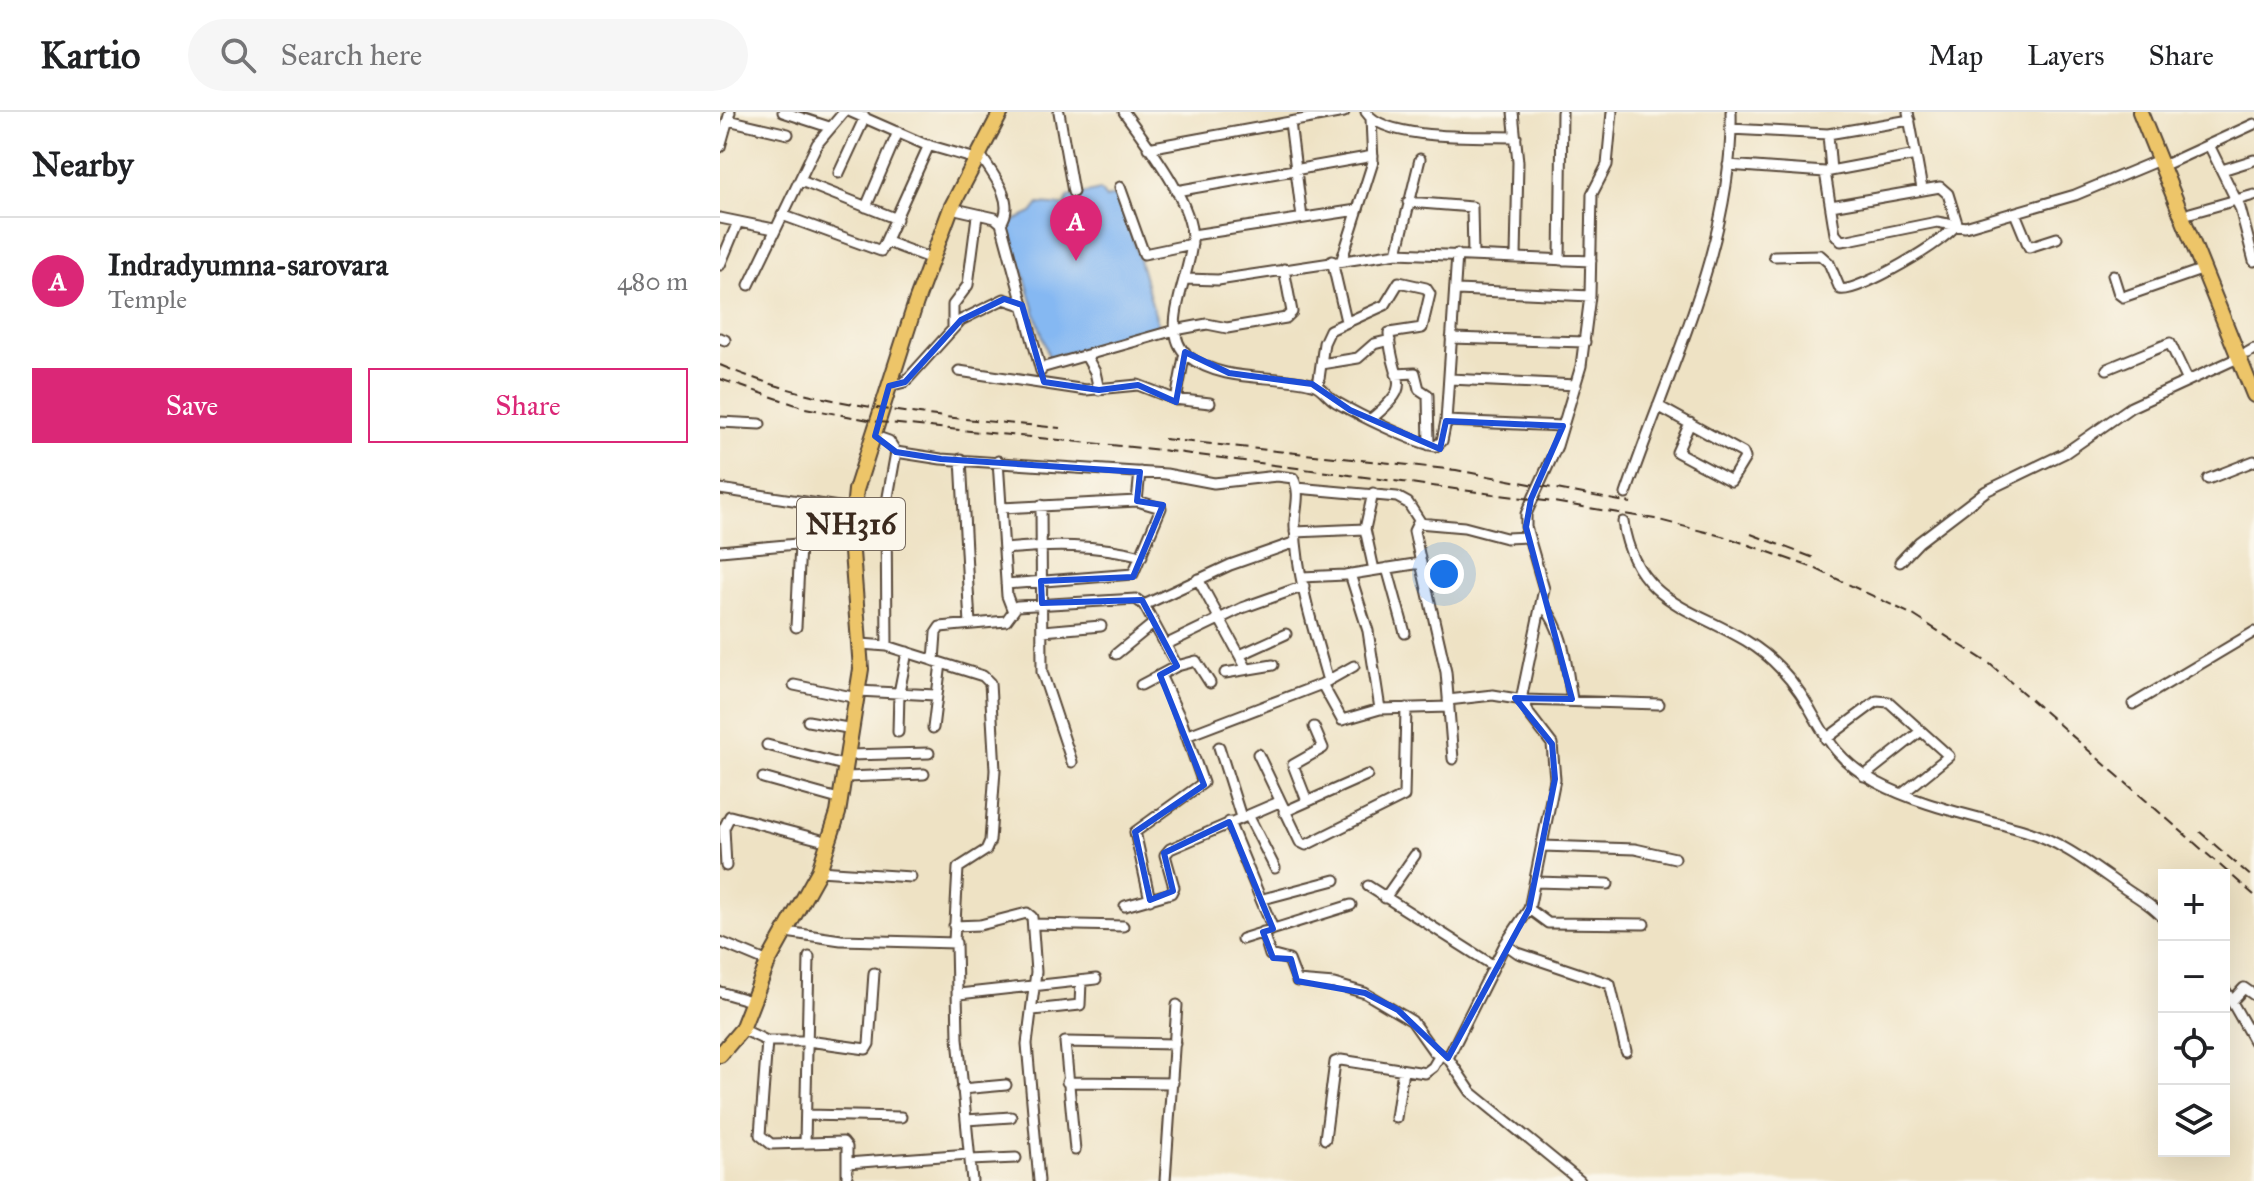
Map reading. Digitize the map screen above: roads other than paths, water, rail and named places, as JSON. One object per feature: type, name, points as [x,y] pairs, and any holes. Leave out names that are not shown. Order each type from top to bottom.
[{"type":"highway","name":"NH316","points":[[720,1055],[742,1029],[768,962],[819,871],[842,800],[858,694],[861,644],[851,539],[852,509],[889,386],[951,208],[1001,112]]},
{"type":"highway","points":[[2140,112],[2234,330]]},
{"type":"highway","points":[[2147,112],[2152,135]]},
{"type":"highway","points":[[2164,162],[2190,213],[2204,269],[2254,369]]},
{"type":"highway","points":[[2247,353],[2254,395]]},
{"type":"street","points":[[783,112],[829,127]]},
{"type":"street","points":[[749,285],[774,229],[829,127],[844,112]]},
{"type":"street","points":[[851,112],[929,145],[978,156],[1004,198],[1006,214],[1001,223]]},
{"type":"street","points":[[1059,112],[1073,192]]},
{"type":"street","points":[[1124,112],[1176,191],[1192,240],[1186,279],[1175,316],[1175,330],[1185,352],[1208,367],[1318,386],[1335,401],[1371,419],[1429,445],[1439,444],[1446,421],[1450,379],[1457,254]]},
{"type":"street","points":[[1148,148],[1344,112]]},
{"type":"street","points":[[1513,112],[1519,175],[1516,257]]},
{"type":"street","points":[[1560,260],[1562,112]]},
{"type":"street","points":[[1325,1139],[1335,1062],[1341,1060],[1429,1071],[1444,1057],[1505,944],[1529,909],[1555,779],[1554,753],[1523,700],[1522,688],[1543,605],[1542,577],[1528,537],[1526,514],[1563,426],[1576,385],[1590,296],[1592,194],[1608,158],[1612,112]]},
{"type":"street","points":[[1626,494],[1715,237],[1728,165],[1731,112]]},
{"type":"street","points":[[720,147],[729,116],[788,134]]},
{"type":"street","points":[[1346,321],[1337,260],[1357,210],[1373,156],[1369,116],[1409,132],[1516,137]]},
{"type":"street","points":[[1730,129],[1828,134],[1909,116],[1922,189]]},
{"type":"street","points":[[839,173],[865,117]]},
{"type":"street","points":[[1290,122],[1302,218]]},
{"type":"street","points":[[1774,256],[1820,255],[1829,263],[1840,289],[1847,291],[1878,277],[1956,228],[2075,195],[2209,145],[2254,124]]},
{"type":"street","points":[[866,207],[898,132]]},
{"type":"street","points":[[1828,134],[1831,206],[1835,234],[1841,241],[1937,222],[1956,228]]},
{"type":"street","points":[[782,215],[877,253],[887,242],[929,145]]},
{"type":"street","points":[[2209,145],[2251,234],[2254,261]]},
{"type":"street","points":[[1728,165],[1828,172],[1916,155]]},
{"type":"street","points":[[1176,191],[1373,156]]},
{"type":"street","points":[[1397,253],[1420,159]]},
{"type":"street","points":[[2222,170],[2254,160]]},
{"type":"street","points":[[801,181],[897,219]]},
{"type":"street","points":[[1831,206],[1935,186],[1945,190],[1956,228]]},
{"type":"street","points":[[1120,187],[1144,254],[1192,240],[1357,210]]},
{"type":"street","points":[[2190,213],[2254,195]]},
{"type":"street","points":[[1408,202],[1472,207],[1473,255]]},
{"type":"street","points":[[951,208],[995,218],[1001,223],[1044,382]]},
{"type":"street","points":[[2015,213],[2029,247],[2057,238]]},
{"type":"street","points":[[953,328],[953,305],[968,285],[977,216]]},
{"type":"street","points":[[720,218],[774,229]]},
{"type":"street","points":[[720,265],[738,222]]},
{"type":"street","points":[[887,242],[932,259]]},
{"type":"street","points":[[1186,279],[1218,280],[1397,253],[1591,261]]},
{"type":"street","points":[[1041,368],[1175,330],[1207,324],[1227,328],[1289,317],[1292,312],[1284,269]]},
{"type":"street","points":[[2113,275],[2119,294],[2123,297],[2204,269]]},
{"type":"street","points":[[1318,386],[1326,335],[1334,326],[1385,305],[1399,282],[1428,289],[1422,328],[1390,332],[1398,395],[1371,419]]},
{"type":"street","points":[[1457,290],[1590,296]]},
{"type":"street","points":[[889,386],[898,387],[905,382],[968,314],[997,301],[1010,300],[1022,305]]},
{"type":"street","points":[[1451,338],[1585,342]]},
{"type":"street","points":[[1321,364],[1358,358],[1374,344],[1390,340]]},
{"type":"street","points":[[2107,369],[2170,343],[2188,381]]},
{"type":"street","points":[[1176,400],[1185,352]]},
{"type":"street","points":[[1900,562],[1919,542],[1986,491],[2065,453],[2119,414],[2247,353]]},
{"type":"street","points":[[1086,356],[1097,377],[1099,390]]},
{"type":"street","points":[[959,371],[1099,390],[1138,385],[1176,400],[1210,403]]},
{"type":"street","points":[[1396,374],[1415,373],[1419,389],[1428,395],[1429,445]]},
{"type":"street","points":[[1450,379],[1576,385]]},
{"type":"street","points":[[1658,406],[1690,423],[1743,453],[1745,458],[1731,481],[1726,482],[1677,452],[1690,423]]},
{"type":"street","points":[[1446,421],[1563,426]]},
{"type":"street","points":[[720,422],[760,424]]},
{"type":"street","points":[[875,436],[889,441],[896,452],[886,508],[887,646]]},
{"type":"street","points":[[896,452],[1140,472],[1214,483],[1289,476],[1297,488],[1296,537],[1303,582],[1325,682],[1342,720],[1380,709],[1448,704],[1493,695],[1523,700],[1572,699],[1659,704]]},
{"type":"street","points":[[961,459],[970,624]]},
{"type":"street","points":[[933,728],[938,629],[1011,618],[998,461]]},
{"type":"street","points":[[2208,479],[2254,461]]},
{"type":"street","points":[[1137,501],[1140,472]]},
{"type":"street","points":[[1297,488],[1373,493],[1403,499],[1421,523]]},
{"type":"street","points":[[720,489],[852,509]]},
{"type":"street","points":[[1373,493],[1365,529],[1374,570]]},
{"type":"street","points":[[1001,508],[1137,501],[1161,508],[1135,571],[1125,577],[1006,584]]},
{"type":"street","points":[[1041,505],[1042,672],[1072,762]]},
{"type":"street","points":[[1623,522],[1631,559],[1642,576],[1671,602],[1743,640],[1778,665],[1799,690],[1826,739],[1845,764],[1902,794],[2027,831],[2066,848],[2158,915]]},
{"type":"street","points":[[1453,759],[1443,653],[1414,527],[1421,523],[1464,527],[1506,538],[1528,537]]},
{"type":"street","points":[[1144,605],[1296,537],[1365,529]]},
{"type":"street","points":[[720,551],[851,539]]},
{"type":"street","points":[[796,627],[800,544]]},
{"type":"street","points":[[1004,549],[1095,547],[1142,556]]},
{"type":"street","points":[[1165,645],[1303,582],[1421,563]]},
{"type":"street","points":[[1387,568],[1405,633]]},
{"type":"street","points":[[1350,574],[1368,631],[1380,709]]},
{"type":"street","points":[[1198,579],[1247,669]]},
{"type":"street","points":[[1012,609],[1042,603],[1136,599],[1144,605],[1177,666]]},
{"type":"street","points":[[1543,605],[1558,629],[1572,699]]},
{"type":"street","points":[[1116,654],[1154,623]]},
{"type":"street","points":[[1043,631],[1101,626]]},
{"type":"street","points":[[2133,704],[2254,632]]},
{"type":"street","points":[[1240,655],[1286,634]]},
{"type":"street","points":[[861,644],[887,646],[983,676],[992,688],[995,770],[990,841],[986,850],[958,868],[954,926],[954,941],[958,950],[962,1089],[972,1181]]},
{"type":"street","points":[[898,732],[899,693],[907,652]]},
{"type":"street","points":[[1141,685],[1177,666],[1196,661],[1210,683]]},
{"type":"street","points":[[1225,673],[1273,665]]},
{"type":"street","points":[[1186,736],[1325,682],[1354,666]]},
{"type":"street","points":[[1150,900],[1135,832],[1202,785],[1186,736],[1160,675]]},
{"type":"street","points":[[794,685],[858,694],[935,695]]},
{"type":"street","points":[[1826,739],[1881,699],[1949,758],[1902,794]]},
{"type":"street","points":[[1258,754],[1284,812],[1304,846],[1404,796],[1406,708]]},
{"type":"street","points":[[808,721],[853,729]]},
{"type":"street","points":[[1307,801],[1293,765],[1323,748],[1314,727]]},
{"type":"street","points":[[1864,776],[1921,731]]},
{"type":"street","points":[[767,745],[848,766],[924,774]]},
{"type":"street","points":[[1219,747],[1245,816],[1275,868]]},
{"type":"street","points":[[848,766],[929,753]]},
{"type":"street","points":[[1284,812],[1367,775]]},
{"type":"street","points":[[763,778],[842,800]]},
{"type":"street","points":[[1125,906],[1173,891],[1166,853],[1279,802]]},
{"type":"street","points":[[726,866],[722,828],[727,818],[733,816],[829,842]]},
{"type":"street","points":[[1229,822],[1263,899],[1270,955],[1277,960],[1289,960],[1297,981],[1334,984],[1376,999],[1412,1021],[1471,1092],[1580,1181]]},
{"type":"street","points":[[1542,846],[1635,849],[1675,858]]},
{"type":"street","points":[[1385,898],[1415,855]]},
{"type":"street","points":[[819,871],[911,877]]},
{"type":"street","points":[[1263,899],[1335,880]]},
{"type":"street","points":[[1535,882],[1608,884]]},
{"type":"street","points":[[1368,886],[1494,966]]},
{"type":"street","points":[[1242,939],[1351,905]]},
{"type":"street","points":[[1529,909],[1548,923],[1644,924]]},
{"type":"street","points":[[954,926],[980,925],[1027,913],[1031,915],[1035,986],[1027,1044],[1039,1181]]},
{"type":"street","points":[[1033,924],[1123,926]]},
{"type":"street","points":[[786,932],[841,940],[954,941]]},
{"type":"street","points":[[720,942],[768,962]]},
{"type":"street","points":[[1505,944],[1518,953],[1610,984],[1626,1051]]},
{"type":"street","points":[[805,1143],[809,957]]},
{"type":"street","points":[[742,1029],[767,1041],[808,1041],[862,1050],[868,1047],[874,973]]},
{"type":"street","points":[[959,994],[1096,979]]},
{"type":"street","points":[[1033,1010],[1080,1005],[1081,981]]},
{"type":"street","points":[[2232,1001],[2244,988],[2254,995]]},
{"type":"street","points":[[720,992],[751,1001]]},
{"type":"street","points":[[2230,998],[2254,1041]]},
{"type":"street","points":[[1165,1181],[1177,1005]]},
{"type":"street","points":[[1075,1150],[1064,1045],[1067,1040],[1175,1044]]},
{"type":"street","points":[[767,1041],[760,1135],[771,1144],[843,1142],[847,1147],[847,1181]]},
{"type":"street","points":[[1396,1118],[1403,1070]]},
{"type":"street","points":[[1067,1082],[1173,1083]]},
{"type":"street","points":[[962,1089],[1006,1085]]},
{"type":"street","points":[[806,1115],[901,1117]]},
{"type":"street","points":[[966,1120],[1011,1117]]},
{"type":"street","points":[[847,1163],[1016,1158]]},
{"type":"water","points":[[1100,190],[1106,198],[1120,194],[1159,328],[1049,358],[1022,268],[1015,266],[1019,263],[1007,224],[1032,213],[1039,204],[1065,206],[1068,197]]},
{"type":"railway","points":[[720,365],[802,393],[887,410],[1060,428]]},
{"type":"railway","points":[[720,379],[805,408],[879,422],[1161,450],[1553,502],[1655,519],[1729,538],[1814,568],[1913,615],[1990,664],[2254,895]]},
{"type":"railway","points":[[1164,439],[1456,470],[1631,503]]},
{"type":"railway","points":[[1751,534],[1814,558]]},
{"type":"railway","points":[[2200,832],[2254,879]]},
{"type":"place","name":"Indradyumna-sarovara","points":[[1076,261]]}]
